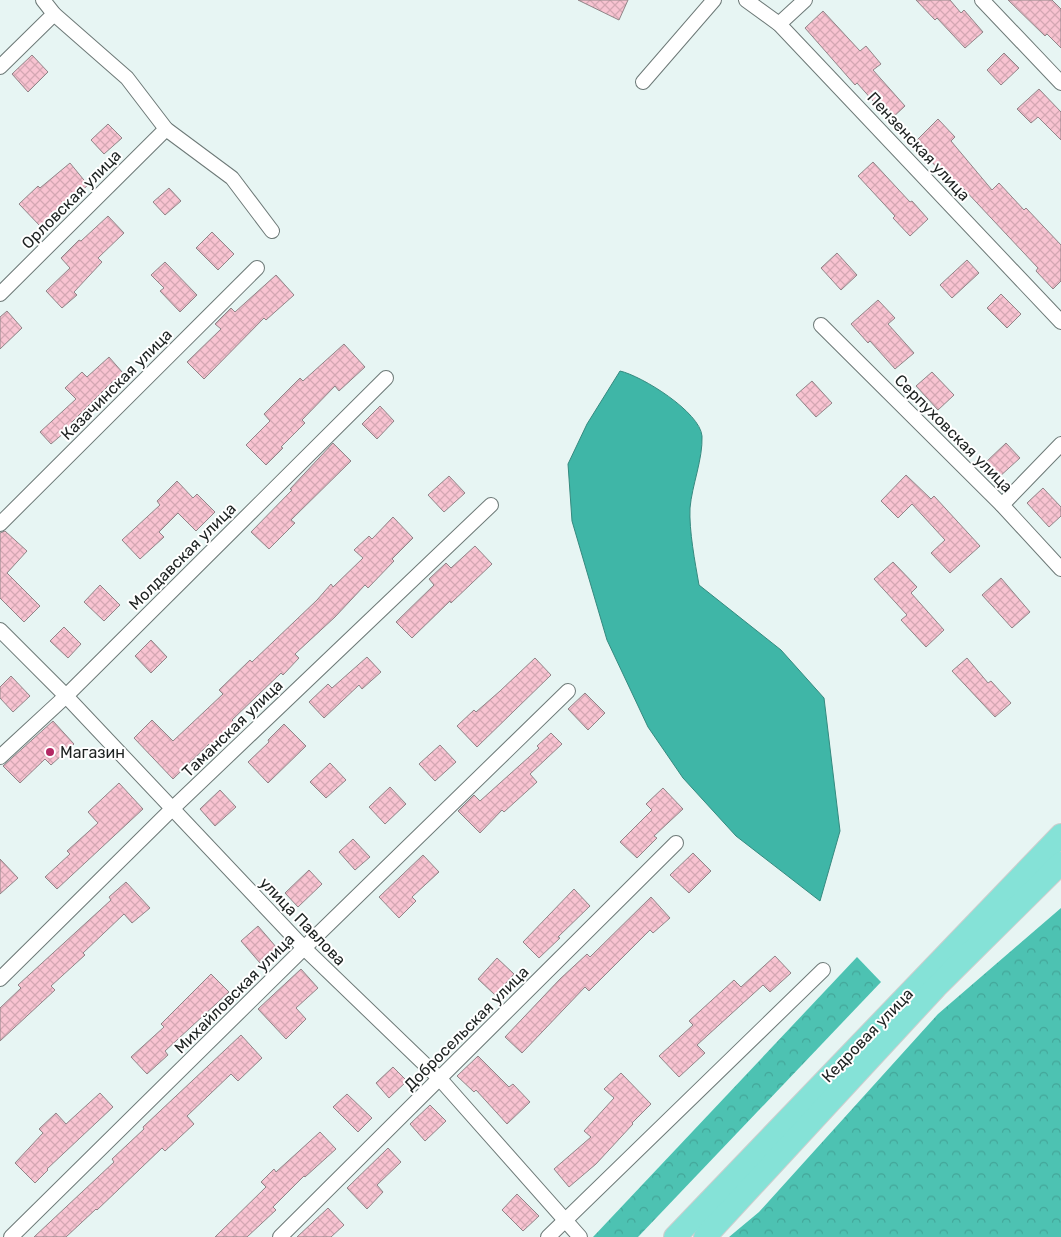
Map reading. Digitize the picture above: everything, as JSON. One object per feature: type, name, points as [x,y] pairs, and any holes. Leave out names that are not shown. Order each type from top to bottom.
[{"type":"main road","name":"Кедровая улица","points":[[675,1237],[1061,835]]},
{"type":"main road","name":"Кедровая улица","points":[[705,1237],[936,987],[1061,863]]},
{"type":"street","points":[[43,0],[54,14],[127,78],[166,129],[232,178],[272,231]]},
{"type":"street","points":[[643,82],[714,0]]},
{"type":"street","name":"Пензенская улица","points":[[746,0],[780,24],[1061,322]]},
{"type":"street","points":[[780,24],[805,0]]},
{"type":"street","points":[[982,0],[1061,83]]},
{"type":"street","points":[[0,67],[54,14]]},
{"type":"street","name":"Орловская улица","points":[[0,294],[166,129]]},
{"type":"street","name":"Казачинская улица","points":[[0,524],[257,268]]},
{"type":"street","name":"Серпуховская улица","points":[[821,324],[1002,505],[1061,569]]},
{"type":"street","name":"Молдавская улица","points":[[0,757],[66,696],[386,378]]},
{"type":"street","points":[[1002,505],[1061,444]]},
{"type":"street","name":"Таманская улица","points":[[0,979],[172,810],[491,505]]},
{"type":"street","name":"улица Павлова","points":[[0,630],[66,696],[304,948],[440,1079],[580,1237]]},
{"type":"street","name":"Михайловская улица","points":[[10,1237],[568,690]]},
{"type":"street","name":"Добросельская улица","points":[[280,1237],[676,843]]},
{"type":"street","points":[[548,1237],[823,970]]},
{"type":"green space","points":[[1061,908],[1061,1237],[729,1237],[759,1212],[938,1014]]},
{"type":"green space","points":[[857,957],[881,982],[638,1237],[593,1237]]},
{"type":"shaded area","points":[[620,371],[642,380],[669,396],[691,416],[699,427],[702,445],[691,499],[690,526],[699,585],[781,650],[824,698],[840,831],[820,901],[736,836],[683,778],[648,727],[607,640],[572,521],[568,464],[587,424]]},
{"type":"building","points":[[578,0],[628,0],[619,20]]},
{"type":"building","points":[[916,0],[950,0],[961,13],[964,10],[983,32],[965,48],[937,18],[935,20]]},
{"type":"building","points":[[1008,0],[1052,0],[1061,9],[1061,48],[1047,34],[1045,36]]},
{"type":"building","points":[[823,11],[860,51],[866,46],[881,64],[873,70],[905,106],[890,120],[857,83],[855,85],[805,28]]},
{"type":"building","points":[[1004,53],[1019,68],[1001,85],[987,70]]},
{"type":"building","points":[[32,55],[48,72],[28,92],[12,74]]},
{"type":"building","points":[[1039,89],[1061,112],[1061,140],[1038,117],[1031,123],[1017,109]]},
{"type":"building","points":[[938,119],[955,137],[951,141],[992,190],[999,183],[1061,245],[1061,281],[1053,289],[1036,271],[1038,268],[962,187],[957,191],[931,161],[929,162],[912,145]]},
{"type":"building","points":[[108,124],[122,138],[104,154],[91,140]]},
{"type":"building","points":[[873,162],[928,219],[910,236],[893,218],[895,216],[858,176]]},
{"type":"building","points":[[70,163],[88,185],[41,227],[19,204],[38,186],[40,188]]},
{"type":"building","points":[[169,188],[181,201],[165,215],[153,202]]},
{"type":"building","points":[[108,216],[124,233],[98,258],[102,262],[74,292],[77,295],[62,308],[46,291],[70,268],[61,258]]},
{"type":"building","points":[[212,232],[234,254],[218,270],[196,248]]},
{"type":"building","points":[[837,253],[857,275],[841,290],[821,268]]},
{"type":"building","points":[[967,260],[979,273],[952,298],[940,285]]},
{"type":"building","points":[[165,262],[197,295],[180,312],[160,291],[164,288],[151,275]]},
{"type":"building","points":[[276,275],[294,295],[266,320],[264,318],[204,379],[187,362],[221,329],[215,324],[231,308],[235,312]]},
{"type":"building","points":[[1001,294],[1021,314],[1007,328],[987,308]]},
{"type":"building","points":[[878,300],[895,318],[888,324],[914,353],[895,369],[870,341],[868,343],[851,324]]},
{"type":"building","points":[[7,311],[22,328],[0,349],[0,317]]},
{"type":"building","points":[[344,344],[365,367],[339,391],[335,386],[302,420],[305,423],[266,465],[246,445],[270,421],[264,414],[300,378],[303,381]]},
{"type":"building","points":[[109,357],[123,373],[70,424],[72,426],[51,444],[40,432],[76,399],[65,388],[82,372],[87,377]]},
{"type":"building","points":[[932,372],[954,395],[938,410],[916,386]]},
{"type":"building","points":[[812,381],[832,403],[816,417],[796,395]]},
{"type":"building","points":[[380,406],[394,421],[377,439],[362,424]]},
{"type":"building","points":[[333,443],[351,461],[291,520],[295,523],[269,549],[251,532],[292,490],[290,489]]},
{"type":"building","points":[[1006,443],[1020,458],[998,478],[985,463]]},
{"type":"building","points":[[906,475],[931,499],[934,496],[980,546],[950,573],[931,553],[945,540],[912,504],[898,518],[881,501]]},
{"type":"building","points":[[449,476],[465,493],[444,512],[428,495]]},
{"type":"building","points":[[177,481],[193,498],[197,494],[215,512],[196,531],[178,513],[159,532],[164,537],[140,559],[122,540],[160,505],[157,501]]},
{"type":"building","points":[[1043,488],[1061,507],[1061,516],[1049,527],[1027,503]]},
{"type":"building","points":[[393,517],[413,538],[392,559],[394,561],[368,588],[365,585],[335,617],[295,654],[299,658],[283,675],[281,673],[232,720],[235,723],[210,746],[209,744],[173,779],[134,738],[152,720],[173,741],[223,694],[219,690],[250,660],[252,662],[317,600],[331,584],[333,587],[363,558],[354,550],[369,536],[372,539]]},
{"type":"building","points":[[5,531],[27,551],[7,573],[40,606],[24,622],[0,598],[0,533]]},
{"type":"building","points":[[475,546],[492,564],[412,638],[396,622],[434,585],[429,579],[446,563],[451,568]]},
{"type":"building","points":[[893,562],[917,587],[911,593],[944,630],[926,647],[901,620],[907,615],[874,579]]},
{"type":"building","points":[[1001,578],[1030,612],[1012,628],[982,595]]},
{"type":"building","points":[[100,585],[120,605],[104,621],[84,602]]},
{"type":"building","points":[[64,627],[81,644],[68,658],[50,641]]},
{"type":"building","points":[[151,640],[167,657],[151,673],[135,656]]},
{"type":"building","points":[[367,657],[381,672],[362,689],[359,685],[324,718],[309,702],[328,684],[332,688]]},
{"type":"building","points":[[535,658],[551,675],[477,747],[457,726],[474,710],[476,712]]},
{"type":"building","points":[[967,658],[988,683],[991,681],[1011,703],[995,717],[952,671]]},
{"type":"building","points":[[11,676],[30,696],[13,712],[0,698],[0,687]]},
{"type":"building","points":[[585,693],[605,713],[588,730],[568,709]]},
{"type":"building","points":[[53,721],[74,744],[51,765],[45,759],[20,783],[3,766]]},
{"type":"building","points":[[284,724],[306,746],[268,783],[248,762]]},
{"type":"building","points":[[551,733],[562,744],[530,774],[537,782],[504,812],[502,810],[480,833],[458,811],[474,795],[480,801],[539,748],[537,746]]},
{"type":"building","points":[[440,745],[456,762],[435,781],[419,764]]},
{"type":"building","points":[[330,763],[346,780],[326,798],[310,782]]},
{"type":"building","points":[[119,783],[143,809],[57,889],[45,877],[70,854],[67,851],[98,823],[88,812]]},
{"type":"building","points":[[390,787],[406,804],[385,824],[369,807]]},
{"type":"building","points":[[663,788],[683,809],[654,836],[657,838],[637,858],[620,842],[652,810],[646,804]]},
{"type":"building","points":[[220,790],[236,807],[215,826],[200,809]]},
{"type":"building","points":[[353,839],[370,857],[355,870],[339,852]]},
{"type":"building","points":[[693,853],[711,871],[689,893],[670,875]]},
{"type":"building","points":[[423,855],[439,872],[412,897],[416,901],[399,918],[379,897]]},
{"type":"building","points":[[0,859],[18,878],[0,894]]},
{"type":"building","points":[[309,870],[322,884],[298,907],[285,893]]},
{"type":"building","points":[[126,882],[150,908],[132,923],[124,914],[83,953],[85,955],[51,986],[55,990],[0,1041],[0,1008],[21,988],[18,985],[111,900],[109,897]]},
{"type":"building","points":[[574,889],[590,906],[539,958],[523,942]]},
{"type":"building","points":[[651,897],[670,918],[653,933],[650,930],[589,991],[585,987],[522,1053],[505,1037],[560,979],[587,954],[590,957]]},
{"type":"building","points":[[258,926],[277,948],[260,963],[241,941]]},
{"type":"building","points":[[775,956],[791,973],[770,992],[763,985],[697,1045],[705,1053],[679,1077],[659,1056],[693,1025],[689,1021],[734,980],[741,987]]},
{"type":"building","points":[[497,958],[514,974],[495,995],[478,979]]},
{"type":"building","points":[[301,969],[318,988],[296,1008],[306,1019],[286,1039],[258,1009]]},
{"type":"building","points":[[211,974],[229,992],[165,1051],[168,1055],[147,1074],[131,1057],[164,1027],[161,1024]]},
{"type":"building","points":[[241,1035],[262,1058],[238,1081],[231,1074],[187,1116],[194,1124],[165,1151],[162,1148],[66,1237],[34,1237],[114,1162],[112,1159],[144,1129],[143,1127]]},
{"type":"building","points":[[478,1056],[509,1087],[513,1084],[530,1102],[507,1124],[476,1090],[474,1092],[457,1076]]},
{"type":"building","points":[[393,1067],[407,1081],[389,1098],[376,1083]]},
{"type":"building","points":[[621,1073],[651,1104],[596,1164],[569,1187],[554,1169],[591,1137],[584,1131],[614,1098],[604,1089]]},
{"type":"building","points":[[100,1093],[113,1107],[47,1169],[35,1183],[15,1163],[43,1133],[39,1129],[56,1113],[66,1124]]},
{"type":"building","points":[[347,1094],[372,1118],[358,1132],[333,1107]]},
{"type":"building","points":[[430,1105],[446,1121],[425,1141],[410,1124]]},
{"type":"building","points":[[320,1132],[336,1149],[304,1176],[273,1207],[276,1210],[247,1237],[215,1237],[266,1187],[261,1182],[274,1169],[276,1172]]},
{"type":"building","points":[[388,1148],[401,1162],[377,1185],[383,1192],[367,1209],[347,1188]]},
{"type":"building","points":[[517,1194],[539,1216],[523,1231],[502,1210]]},
{"type":"building","points":[[328,1208],[344,1225],[331,1237],[297,1237]]},
{"type":"place","name":"Магазин","points":[[50,752]]}]
